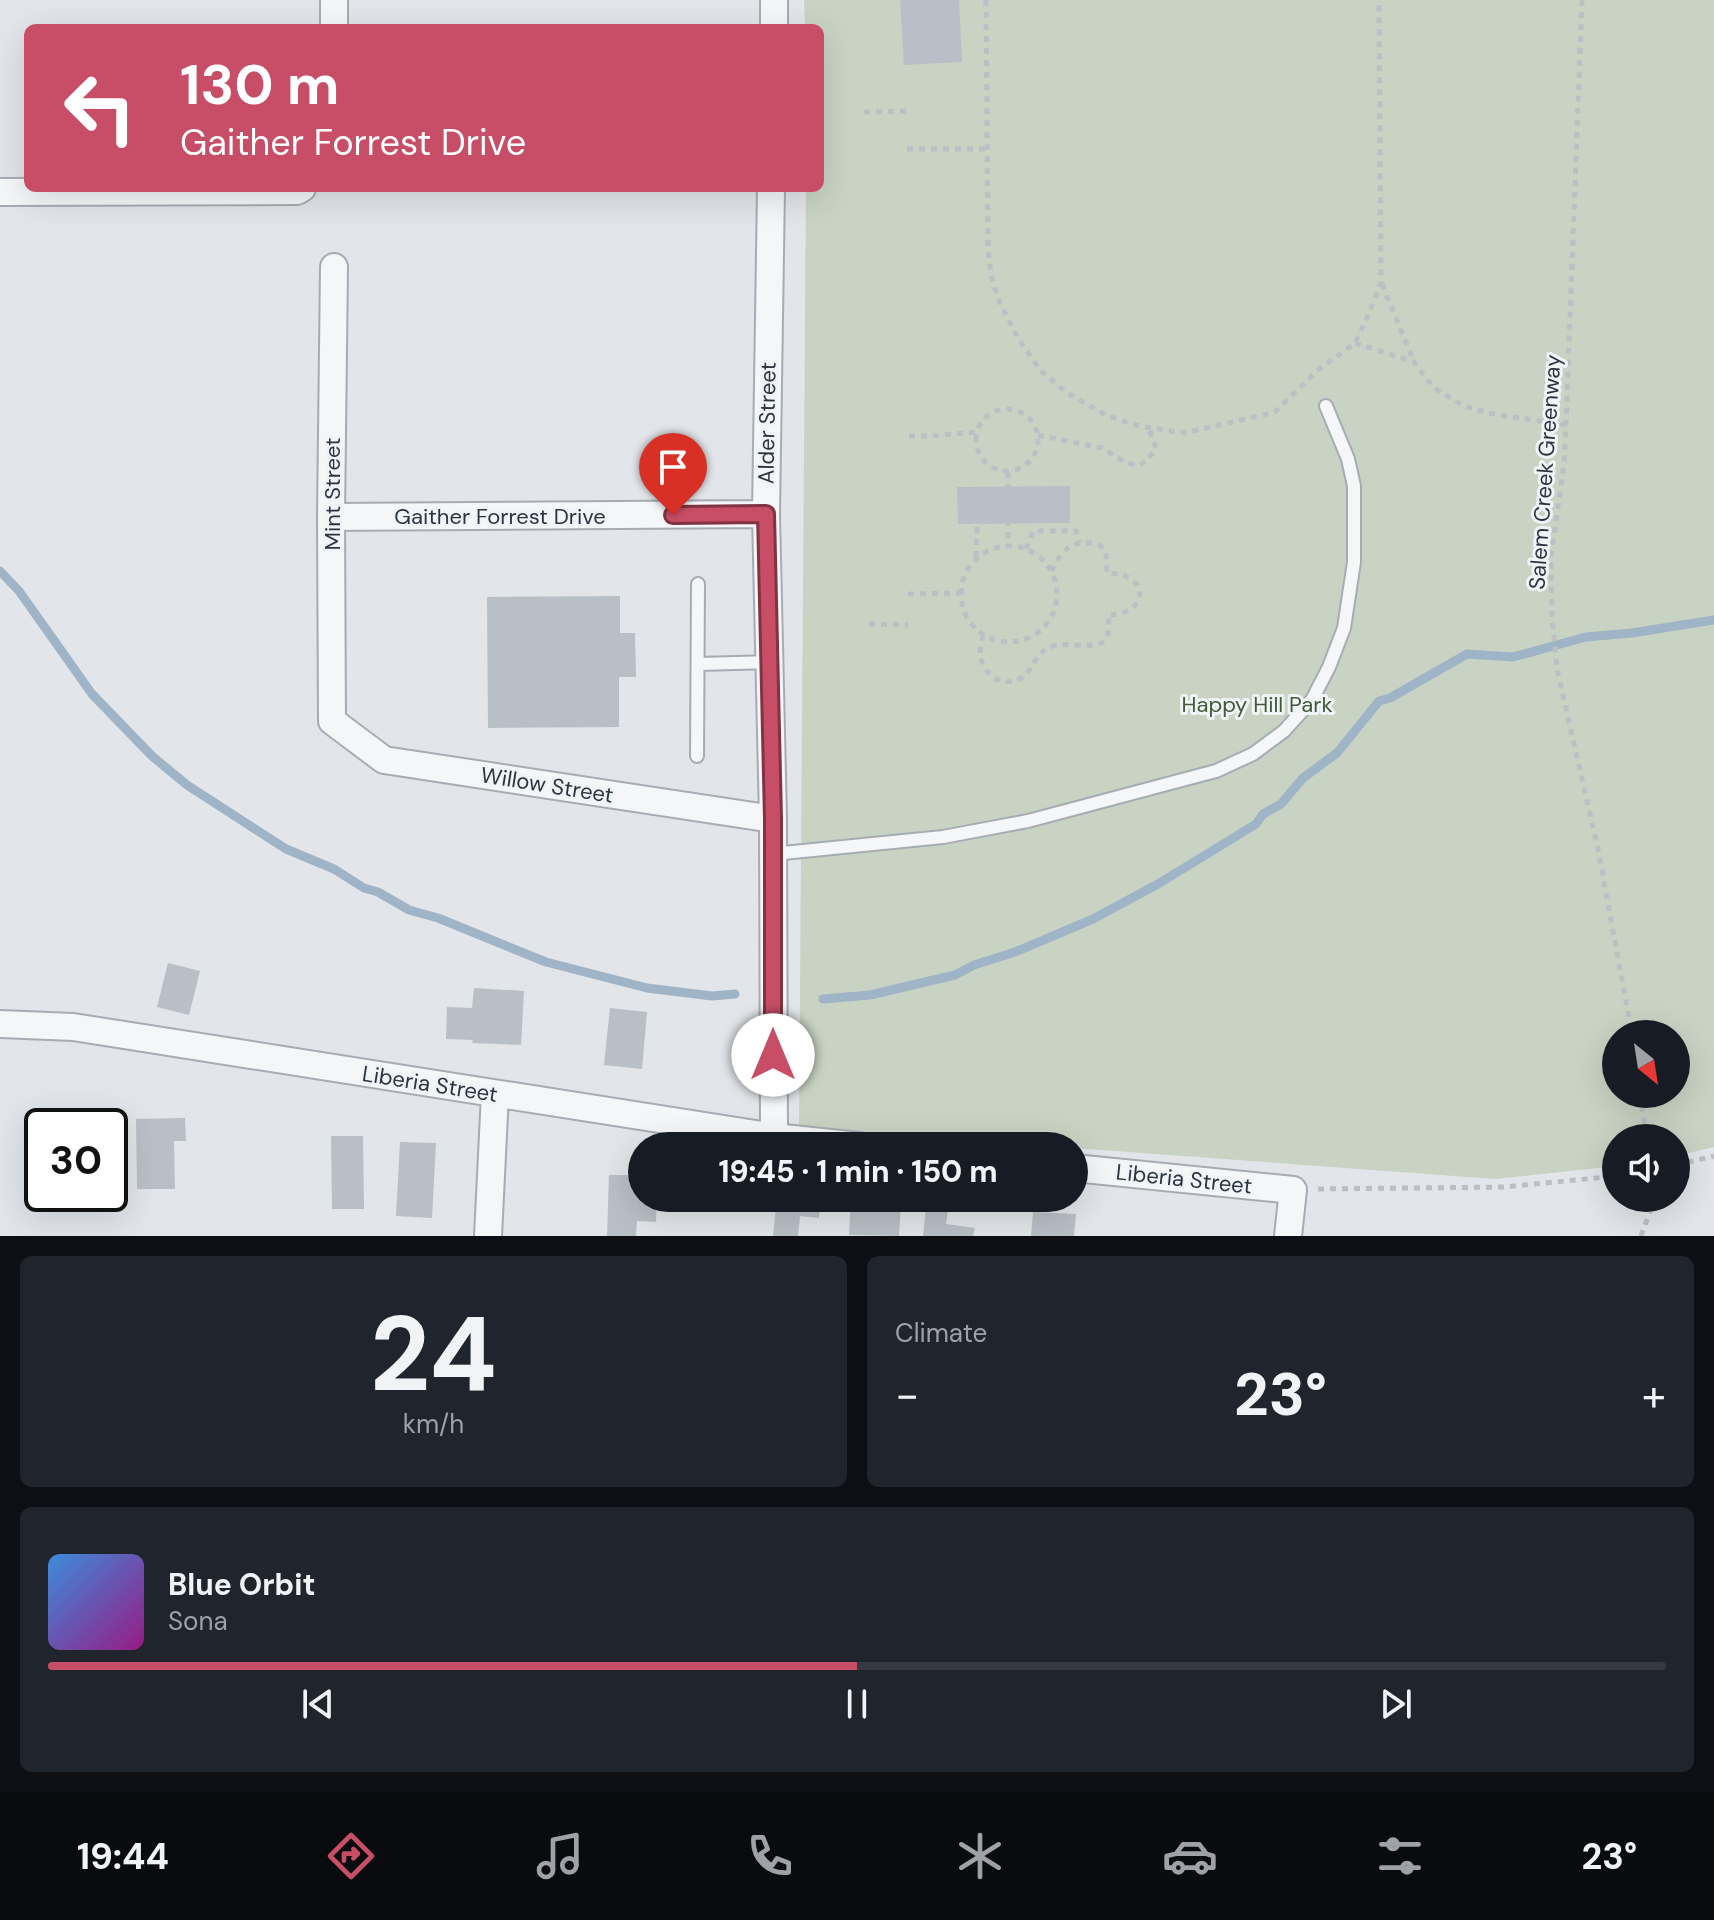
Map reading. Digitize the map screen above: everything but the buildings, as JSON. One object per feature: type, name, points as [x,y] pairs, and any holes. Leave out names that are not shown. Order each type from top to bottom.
[{"type":"street","points":[[334,0],[334,24]]},
{"type":"street","points":[[774,0],[774,24]]},
{"type":"street","points":[[0,192],[24,192]]},
{"type":"street","name":"Alder Street","points":[[771,192],[766,514],[773,819],[774,1132]]},
{"type":"street","name":"Mint Street","points":[[332,721],[334,267]]},
{"type":"street","name":"Gaither Forrest Drive","points":[[331,517],[766,514]]},
{"type":"street","name":"Willow Street","points":[[332,721],[384,760],[773,819]]},
{"type":"street","name":"Liberia Street","points":[[0,1024],[73,1027],[742,1132]]},
{"type":"street","points":[[488,1236],[495,1094]]},
{"type":"street","name":"Liberia Street","points":[[1088,1169],[1293,1190]]},
{"type":"street","points":[[1288,1236],[1293,1190]]},
{"type":"lane","points":[[773,854],[943,837],[1028,821],[1216,771],[1253,754],[1284,731],[1312,700],[1329,667],[1344,628],[1354,562],[1354,486],[1348,459],[1326,406]]},
{"type":"lane","points":[[697,756],[698,584]]},
{"type":"lane","points":[[698,664],[769,662]]},
{"type":"path","points":[[986,0],[988,249],[991,276],[1000,303],[1018,338],[1040,370],[1067,393],[1108,416],[1148,428],[1185,433],[1275,412],[1318,370],[1355,343],[1367,318],[1381,283],[1379,0]]},
{"type":"path","name":"Salem Creek Greenway","points":[[1582,0],[1566,425],[1564,464],[1551,556],[1552,616],[1557,669],[1598,849],[1629,1020]]},
{"type":"path","points":[[864,112],[907,111]]},
{"type":"path","points":[[907,149],[987,149]]},
{"type":"path","points":[[1381,283],[1414,362],[1433,387],[1462,405],[1488,413],[1566,425]]},
{"type":"path","points":[[1355,343],[1414,362]]},
{"type":"path","points":[[998,410],[1019,411],[1035,425],[1038,435],[1035,455],[1021,469],[1008,472],[991,468],[978,453],[977,432],[981,423],[998,410]]},
{"type":"path","points":[[1038,435],[1102,448],[1137,466],[1147,461],[1156,448],[1148,428]]},
{"type":"path","points":[[909,436],[977,432]]},
{"type":"path","points":[[1008,472],[1008,545]]},
{"type":"path","points":[[976,558],[977,526]]},
{"type":"path","points":[[1026,549],[1033,531],[1076,531],[1080,542]]},
{"type":"path","points":[[983,635],[980,652],[983,665],[992,677],[1005,682],[1020,678],[1029,671],[1037,657],[1057,645],[1103,643],[1108,637],[1108,615],[1129,612],[1140,597],[1134,580],[1126,575],[1107,573],[1106,554],[1098,544],[1080,542],[1070,546],[1061,554],[1051,572]]},
{"type":"path","points":[[1008,545],[1026,549],[1039,557],[1055,581],[1057,596],[1053,613],[1044,627],[1031,637],[1015,642],[998,641],[983,635],[970,624],[960,593],[963,578],[976,558],[996,548],[1008,545]]},
{"type":"path","points":[[908,594],[960,593]]},
{"type":"path","points":[[869,624],[908,625]]},
{"type":"path","points":[[1690,1162],[1714,1156]]},
{"type":"path","points":[[1293,1190],[1504,1187],[1602,1177]]},
{"type":"path","points":[[1641,1236],[1650,1212]]},
{"type":"green space","name":"Happy Hill Park","points":[[804,0],[1714,0],[1714,1147],[1690,1153],[1690,1124],[1602,1124],[1602,1168],[1495,1179],[1088,1149],[1088,1132],[865,1132],[799,1127],[806,192],[824,192],[824,24],[805,24]]},
{"type":"waterway","points":[[0,571],[19,591],[92,694],[152,756],[187,785],[286,849],[334,869],[409,910],[438,918],[546,962],[647,988],[712,996],[735,994]]},
{"type":"waterway","points":[[823,999],[870,995],[955,975],[1093,919],[1158,884],[1256,824],[1263,814],[1281,804],[1303,778],[1337,753],[1379,701],[1390,698],[1467,654],[1513,657],[1586,637],[1714,620]]},
{"type":"route","points":[[673,515],[766,514],[773,819],[773,1055]]}]
